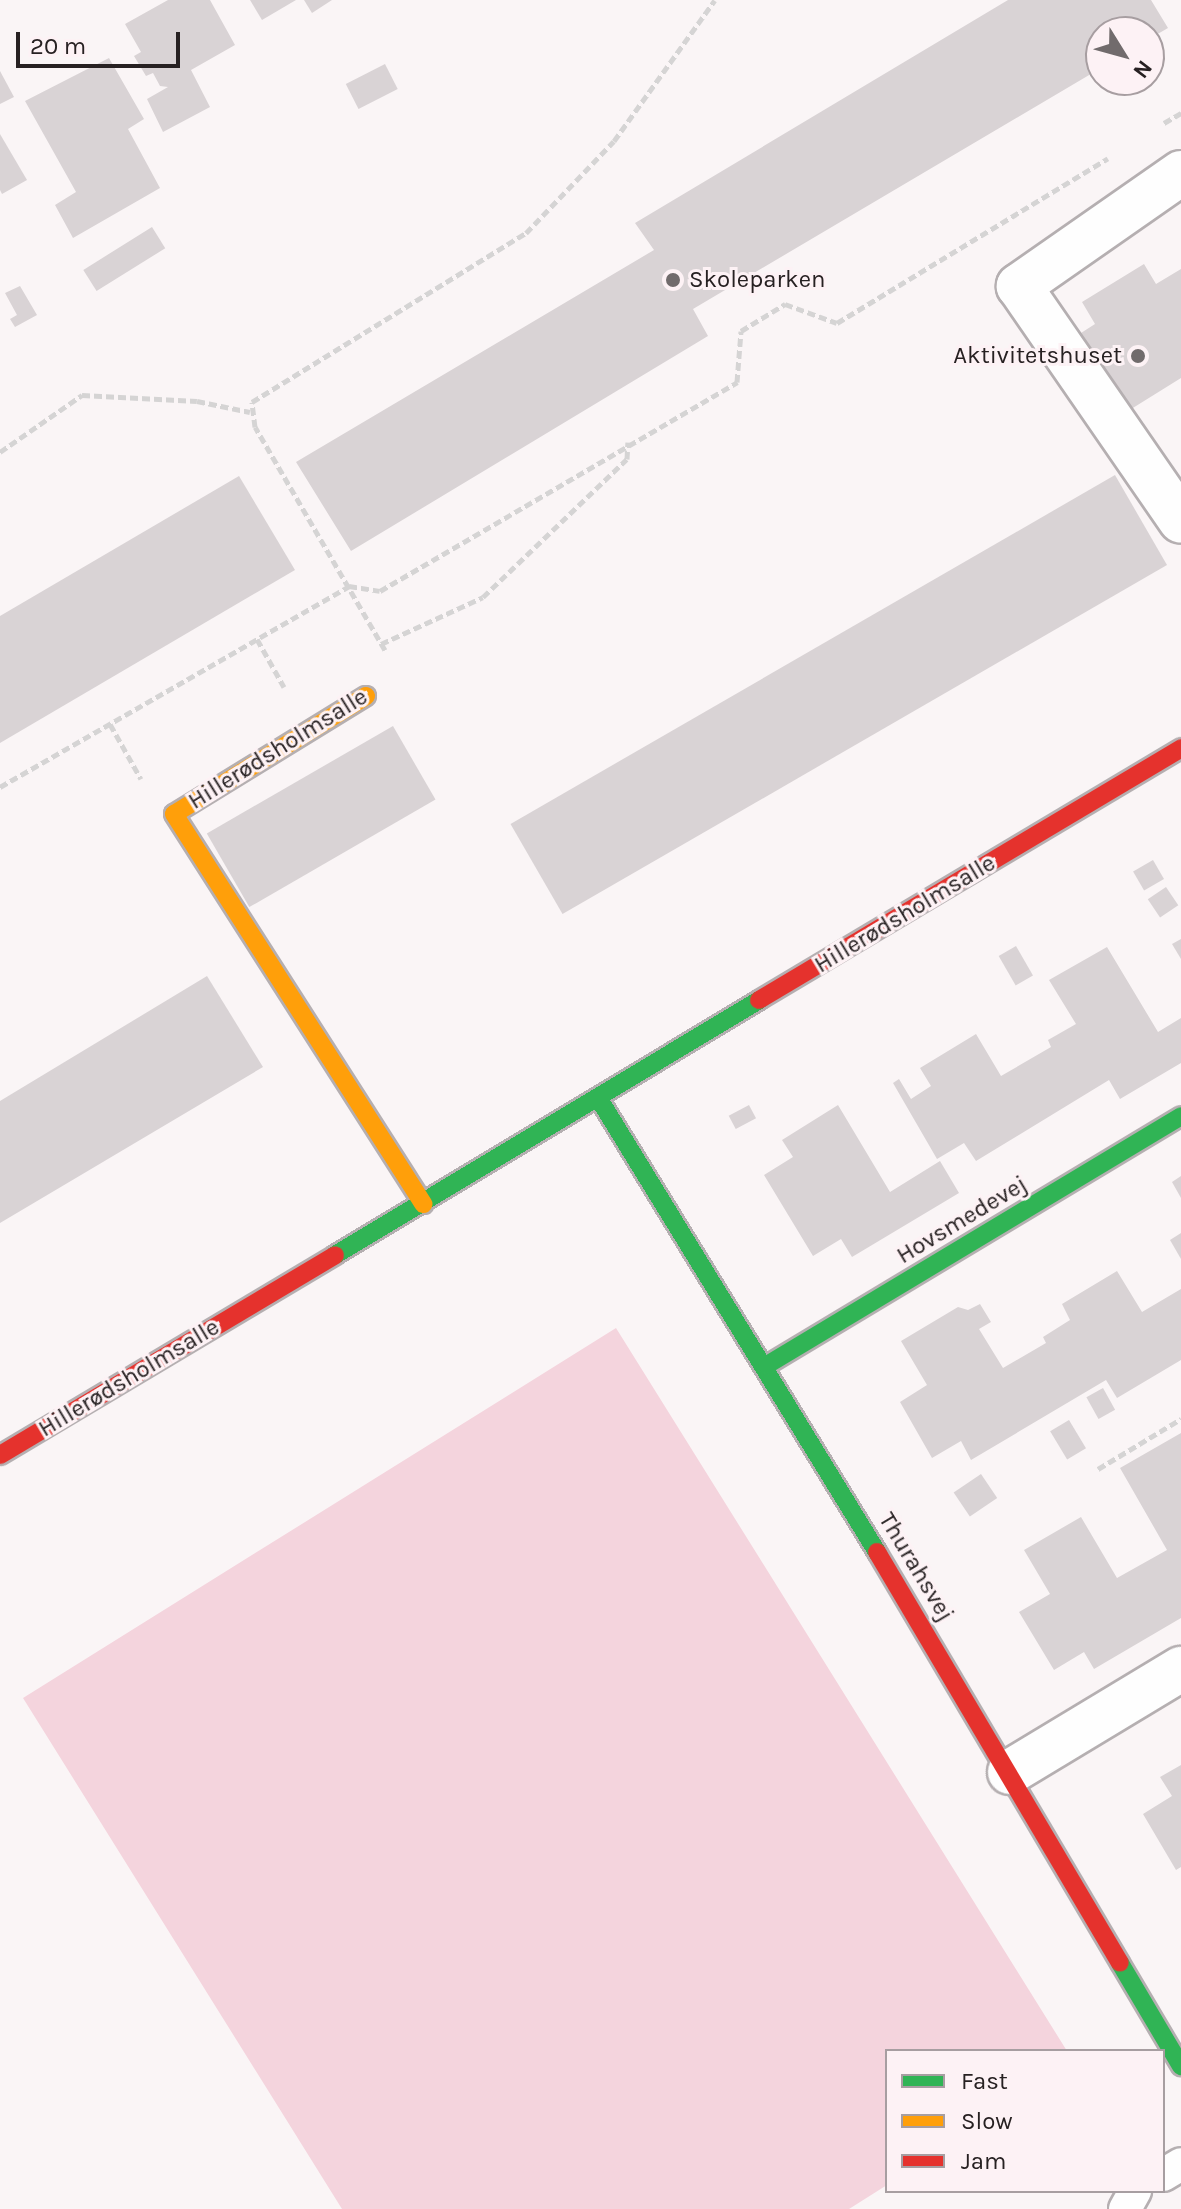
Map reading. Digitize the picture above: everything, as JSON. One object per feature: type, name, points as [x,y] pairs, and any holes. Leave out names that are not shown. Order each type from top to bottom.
[{"type":"street","points":[[1181,173],[1019,286],[1181,521]]},
{"type":"street","name":"Hillerødsholmsalle","points":[[366,696],[174,814],[423,1204]]},
{"type":"street","name":"Hillerødsholmsalle","points":[[0,1455],[1181,748]]},
{"type":"street","name":"Thurahsvej","points":[[599,1099],[767,1365],[1181,2066]]},
{"type":"street","name":"Hovsmedevej","points":[[767,1365],[1181,1116]]},
{"type":"street","points":[[1010,1772],[1181,1669]]},
{"type":"path","points":[[0,452],[82,395],[197,401],[250,412],[252,402],[279,383],[526,233],[614,141],[715,0]]},
{"type":"path","points":[[1155,129],[1181,113]]},
{"type":"path","points":[[0,787],[349,586],[380,591],[628,442],[737,382],[741,331],[785,304],[837,323],[1115,153]]},
{"type":"path","name":"Hillerødsholmsalle","points":[[250,412],[397,673],[366,696]]},
{"type":"path","points":[[381,644],[483,597],[627,459],[628,442]]},
{"type":"path","points":[[1098,1469],[1181,1419]]},
{"type":"shaded area","points":[[616,1328],[1066,2049],[885,2049],[885,2186],[849,2209],[342,2209],[23,1698]]},
{"type":"building","points":[[168,0],[210,0],[235,45],[191,70],[210,107],[163,132],[147,99],[168,87],[160,86],[153,73],[146,76],[134,56],[141,52],[125,24]]},
{"type":"building","points":[[250,0],[296,0],[262,20]]},
{"type":"building","points":[[304,0],[332,0],[312,13]]},
{"type":"building","name":"Skoleparken","points":[[1008,0],[1151,0],[1161,16],[1085,16],[1085,77],[693,309],[708,336],[351,551],[296,462],[654,250],[635,223]]},
{"type":"building","points":[[109,58],[144,119],[128,129],[160,188],[73,238],[55,205],[76,192],[25,101]]},
{"type":"building","points":[[385,64],[398,89],[359,109],[346,84]]},
{"type":"building","points":[[0,71],[14,97],[0,104]]},
{"type":"building","points":[[0,134],[27,180],[2,194],[0,190]]},
{"type":"building","points":[[152,227],[165,248],[97,291],[83,270]]},
{"type":"building","name":"Aktivitetshuset","points":[[1144,264],[1156,284],[1181,269],[1181,378],[1128,411],[1081,333],[1095,324],[1082,302]]},
{"type":"building","points":[[20,286],[37,315],[15,327],[10,319],[17,315],[5,293]]},
{"type":"building","points":[[1115,475],[1167,565],[563,914],[511,824]]},
{"type":"building","points":[[239,476],[295,570],[0,743],[0,616]]},
{"type":"building","points":[[393,726],[435,800],[249,907],[207,834]]},
{"type":"building","points":[[1153,860],[1164,879],[1144,891],[1133,872]]},
{"type":"building","points":[[1166,887],[1178,905],[1160,918],[1148,899]]},
{"type":"building","points":[[1181,939],[1181,959],[1172,944]]},
{"type":"building","points":[[1016,946],[1033,975],[1016,985],[999,956]]},
{"type":"building","points":[[1107,947],[1158,1032],[1181,1018],[1181,1063],[1120,1099],[1109,1080],[976,1161],[964,1143],[937,1159],[893,1083],[899,1079],[911,1099],[931,1086],[920,1068],[976,1034],[1001,1076],[1051,1047],[1048,1040],[1076,1024],[1049,980]]},
{"type":"building","points":[[207,976],[263,1067],[0,1223],[0,1101]]},
{"type":"building","points":[[749,1105],[756,1118],[736,1129],[729,1116]]},
{"type":"building","points":[[838,1105],[890,1192],[940,1161],[959,1193],[852,1257],[841,1239],[813,1256],[764,1175],[793,1157],[782,1140]]},
{"type":"building","points":[[1181,1176],[1181,1198],[1172,1182]]},
{"type":"building","points":[[1181,1233],[1181,1259],[1170,1240]]},
{"type":"building","points":[[1117,1271],[1142,1312],[1181,1289],[1181,1360],[1117,1398],[1106,1380],[971,1460],[961,1441],[932,1458],[900,1402],[927,1385],[901,1341],[958,1307],[968,1310],[980,1304],[991,1322],[979,1329],[1003,1368],[1046,1343],[1043,1337],[1070,1320],[1062,1304]]},
{"type":"building","points":[[1103,1388],[1115,1410],[1099,1419],[1086,1397]]},
{"type":"building","points":[[1069,1420],[1086,1448],[1067,1460],[1050,1431]]},
{"type":"building","points":[[1181,1433],[1181,1618],[1094,1669],[1084,1652],[1054,1670],[1019,1612],[1050,1594],[1024,1550],[1081,1517],[1117,1578],[1167,1550],[1120,1468]]},
{"type":"building","points":[[981,1474],[997,1498],[970,1516],[954,1492]]},
{"type":"building","points":[[1181,1765],[1181,1867],[1176,1870],[1143,1814],[1172,1796],[1160,1777]]},
{"type":"traffic: fast","points":[[335,1255],[759,1000]]},
{"type":"traffic: fast","points":[[599,1099],[877,1552]]},
{"type":"traffic: fast","points":[[767,1365],[1181,1116]]},
{"type":"traffic: fast","points":[[1120,1963],[1181,2066]]},
{"type":"traffic: slow","points":[[366,696],[174,814],[423,1204]]},
{"type":"traffic: jam","points":[[759,1000],[1181,748]]},
{"type":"traffic: jam","points":[[0,1455],[335,1255]]},
{"type":"traffic: jam","points":[[877,1552],[1120,1963]]},
{"type":"place","name":"Skoleparken","points":[[673,280]]},
{"type":"place","name":"Aktivitetshuset","points":[[1138,356]]}]
